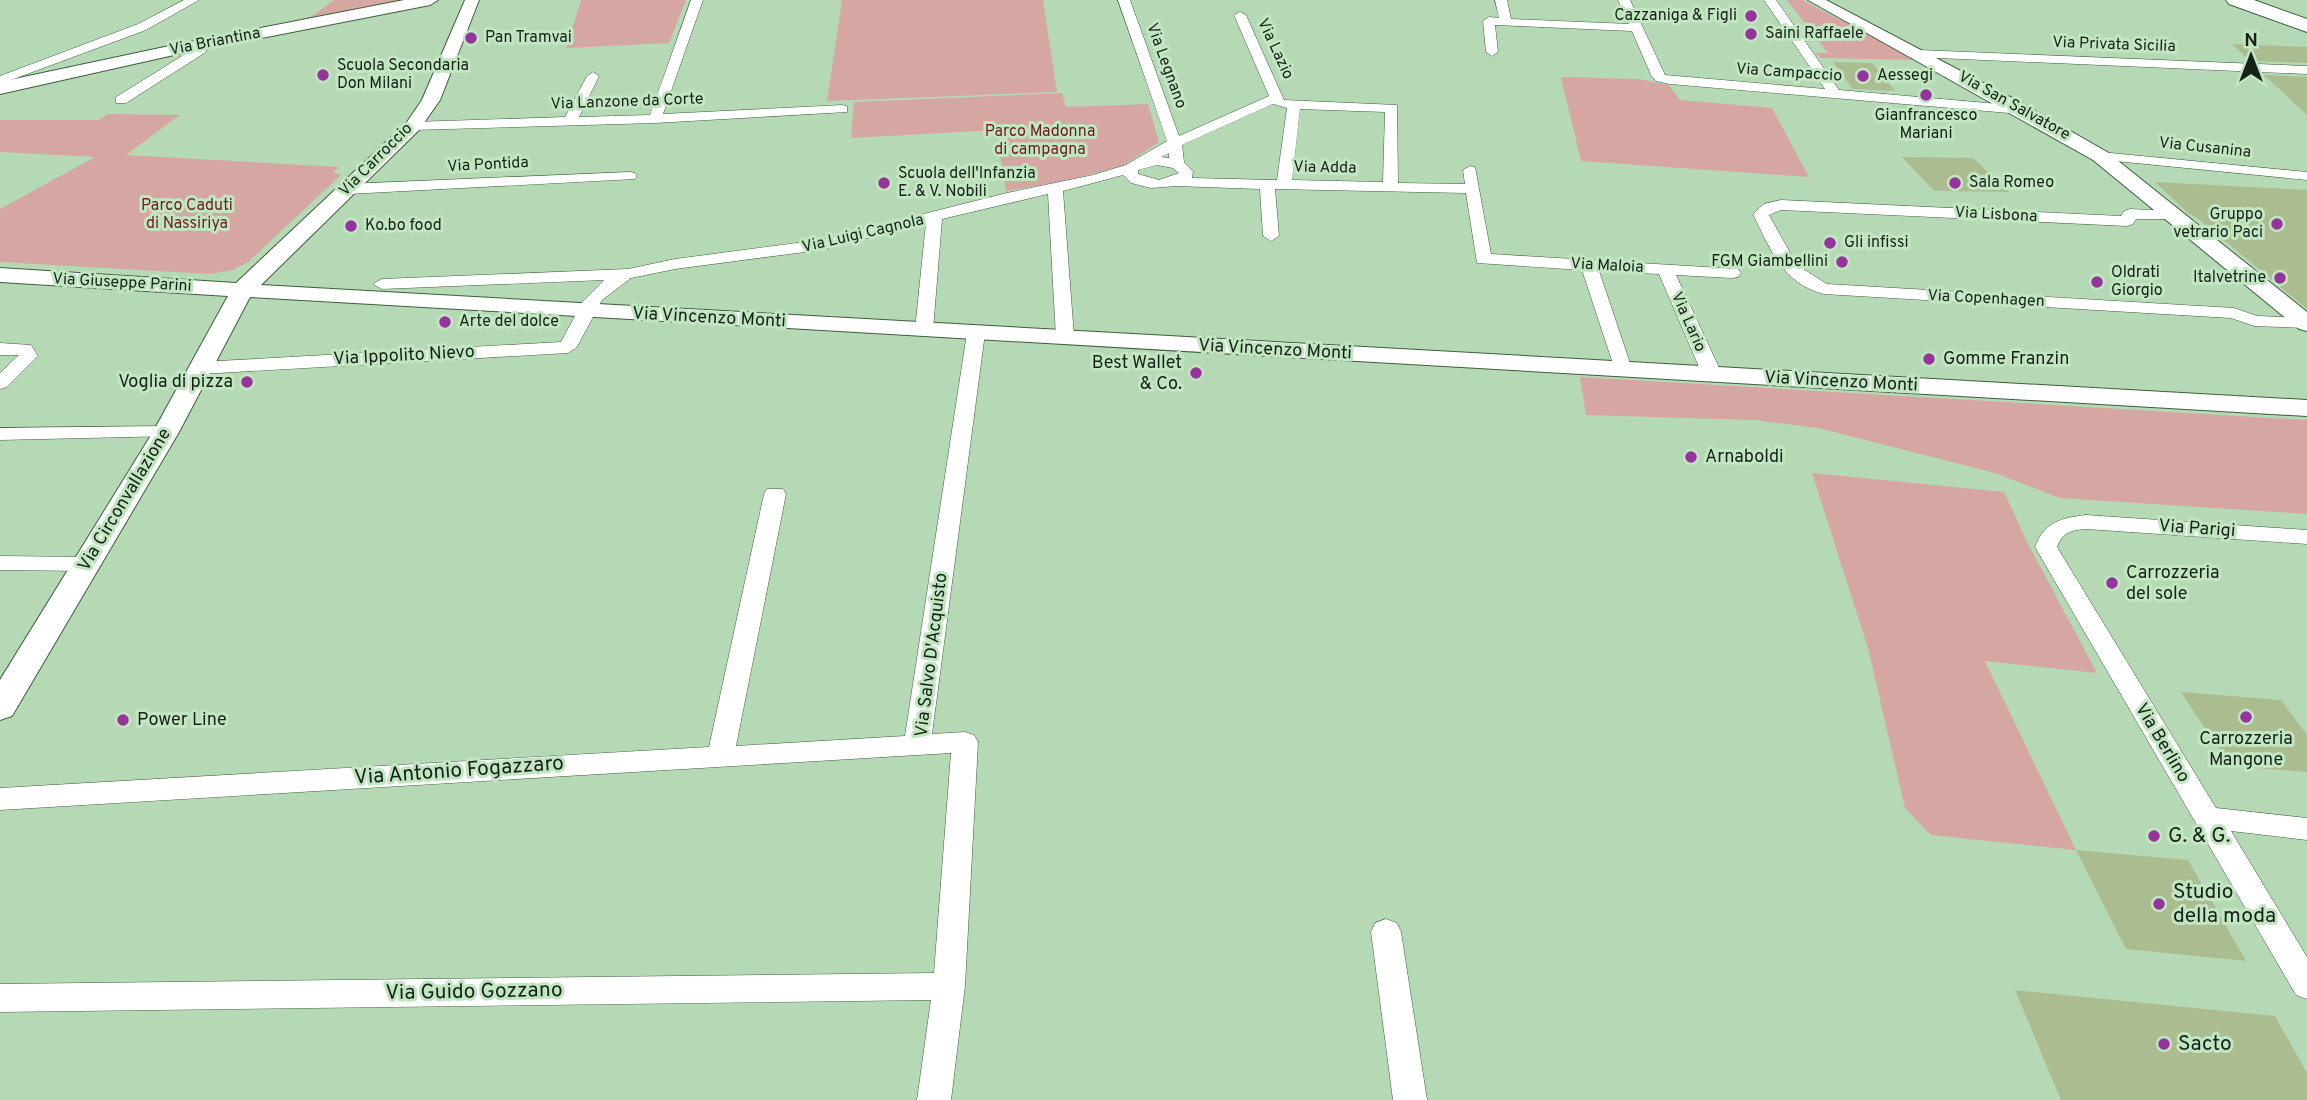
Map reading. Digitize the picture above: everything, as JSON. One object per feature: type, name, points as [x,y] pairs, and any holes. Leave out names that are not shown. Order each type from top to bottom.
[{"type":"highway","points":[[2234,0],[2268,2],[2307,13]]},
{"type":"highway","points":[[2268,2],[2307,26]]},
{"type":"main road","name":"Via Briantina","points":[[2,85],[430,0]]},
{"type":"street","points":[[2,85],[142,27],[192,0]]},
{"type":"street","points":[[655,119],[697,0]]},
{"type":"street","name":"Via Legnano","points":[[1124,0],[1175,143]]},
{"type":"street","points":[[1501,0],[1506,22]]},
{"type":"street","points":[[1492,52],[1489,21],[1636,28],[1623,0]]},
{"type":"street","points":[[1770,0],[1835,94]]},
{"type":"street","name":"Via San Salvatore","points":[[1815,0],[1919,54],[2100,156],[2306,324]]},
{"type":"street","name":"Via Carroccio","points":[[243,289],[412,126],[431,100],[473,2]]},
{"type":"street","name":"Via Lazio","points":[[1240,15],[1278,97]]},
{"type":"street","name":"Via Campaccio","points":[[1636,28],[1656,72],[1661,78],[1681,83],[2021,110]]},
{"type":"street","points":[[121,100],[200,47]]},
{"type":"street","name":"Via Privata Sicilia","points":[[1919,54],[2307,70]]},
{"type":"street","points":[[570,121],[593,76]]},
{"type":"street","points":[[1135,166],[1157,161],[1177,164],[1186,171],[1184,177],[1177,182],[1143,183],[1130,176],[1135,166],[1175,143],[1278,97]]},
{"type":"street","points":[[1278,97],[1276,101],[1279,104],[1392,108],[1390,187]]},
{"type":"street","points":[[1284,184],[1294,105]]},
{"type":"street","name":"Via Lanzone da Corte","points":[[412,126],[655,119],[842,109]]},
{"type":"street","points":[[1175,143],[1177,164]]},
{"type":"street","name":"Via Cusanina","points":[[2100,156],[2307,176]]},
{"type":"street","name":"Via Luigi Cagnola","points":[[382,285],[628,274],[675,264],[820,246],[1096,179],[1135,166]]},
{"type":"street","points":[[1470,170],[1471,190]]},
{"type":"street","name":"Via Pontida","points":[[348,189],[630,176]]},
{"type":"street","name":"Via Luigi Cagnola","points":[[1096,179],[1143,183]]},
{"type":"street","name":"Via Adda","points":[[1177,182],[1471,190]]},
{"type":"street","points":[[1267,184],[1271,236]]},
{"type":"street","points":[[1055,188],[1065,337]]},
{"type":"street","name":"Via Maloia","points":[[1471,190],[1483,259],[1732,273]]},
{"type":"street","name":"Via Copenhagen","points":[[1813,206],[1781,205],[1770,207],[1761,214],[1790,271],[1808,284],[1824,289],[2234,313],[2254,321],[2306,324]]},
{"type":"street","name":"Via Lisbona","points":[[1813,206],[2127,221],[2130,214],[2174,216]]},
{"type":"street","points":[[924,330],[934,218]]},
{"type":"street","points":[[1589,265],[1623,369]]},
{"type":"street","name":"Via Lario","points":[[1665,269],[1712,374]]},
{"type":"street","name":"Via Luigi Cagnola","points":[[585,311],[588,303],[606,284],[628,274]]},
{"type":"street","name":"Via Giuseppe Parini","points":[[0,275],[243,289]]},
{"type":"street","name":"Via Vincenzo Monti","points":[[243,289],[585,311],[2307,408]]},
{"type":"street","name":"Via Circonvallazione","points":[[0,708],[166,432],[243,289]]},
{"type":"street","name":"Via Ippolito Nievo","points":[[200,368],[568,348],[585,311]]},
{"type":"street","name":"Via Salvo D'Acquisto","points":[[934,1100],[949,986],[965,742],[917,744],[976,333]]},
{"type":"street","points":[[0,349],[24,349],[29,356],[0,383]]},
{"type":"street","points":[[0,434],[166,432]]},
{"type":"street","points":[[721,755],[775,494]]},
{"type":"street","name":"Via Parigi","points":[[2086,522],[2307,537]]},
{"type":"street","name":"Via Berlino","points":[[2086,522],[2060,524],[2050,533],[2046,547],[2307,985]]},
{"type":"street","points":[[0,563],[87,564]]},
{"type":"street","name":"Via Antonio Fogazzaro","points":[[0,799],[917,744]]},
{"type":"street","points":[[2207,818],[2307,829]]},
{"type":"street","points":[[1386,932],[1410,1100]]},
{"type":"street","name":"Via Guido Gozzano","points":[[0,998],[949,986]]},
{"type":"green space","points":[[334,0],[419,0],[300,22],[298,20],[312,16]]},
{"type":"green space","points":[[581,0],[686,0],[669,43],[566,48]]},
{"type":"green space","points":[[842,0],[1043,0],[1057,92],[827,101]]},
{"type":"green space","points":[[1787,0],[1802,0],[1917,60],[1821,58],[1815,53],[1828,53]]},
{"type":"green space","points":[[1561,77],[1639,79],[1669,85],[1680,100],[1772,108],[1809,177],[1581,161]]},
{"type":"green space","name":"Parco Madonna di campagna","points":[[1062,93],[1066,107],[1148,104],[1159,142],[1123,166],[1064,181],[1006,191],[996,130],[851,138],[854,102]]},
{"type":"green space","name":"Parco Caduti di Nassiriya","points":[[108,114],[180,115],[126,155],[339,167],[333,172],[341,175],[248,262],[233,270],[210,274],[0,262],[0,209],[95,157],[0,152],[0,120],[99,120]]},
{"type":"green space","points":[[1580,377],[2307,420],[2307,514],[2060,498],[1995,473],[1818,428],[1754,420],[1586,415]]},
{"type":"green space","points":[[1812,473],[2004,492],[2027,542],[2097,673],[1985,661],[2076,850],[1931,835],[1905,808],[1868,648]]},
{"type":"building","points":[[2232,44],[2307,47],[2307,63],[2250,61]]},
{"type":"building","name":"Aessegi","points":[[1833,62],[1872,63],[1895,91],[1853,89]]},
{"type":"building","points":[[2264,75],[2307,77],[2307,115]]},
{"type":"building","name":"Sala Romeo","points":[[1902,157],[1973,158],[2009,192],[1934,191]]},
{"type":"building","name":"Gruppo vetrario Paci","points":[[2155,182],[2307,190],[2307,309],[2189,214]]},
{"type":"building","name":"Carrozzeria Mangone","points":[[2181,692],[2281,700],[2307,735],[2307,772],[2230,766]]},
{"type":"building","name":"Studio della moda","points":[[2076,850],[2188,860],[2246,961],[2126,949]]},
{"type":"building","name":"Sacto","points":[[2015,990],[2275,1016],[2307,1073],[2307,1100],[2061,1100]]},
{"type":"place","name":"Cazzaniga & Figli","points":[[1751,16]]},
{"type":"place","name":"Saini Raffaele","points":[[1751,34]]},
{"type":"place","name":"Pan Tramvai","points":[[471,38]]},
{"type":"place","name":"Scuola Secondaria Don Milani","points":[[323,75]]},
{"type":"place","name":"Aessegi","points":[[1863,76]]},
{"type":"place","name":"Gianfrancesco Mariani","points":[[1926,95]]},
{"type":"place","name":"Scuola dell'Infanzia E. & V. Nobili","points":[[884,183]]},
{"type":"place","name":"Sala Romeo","points":[[1955,183]]},
{"type":"place","name":"Gruppo vetrario Paci","points":[[2277,224]]},
{"type":"place","name":"Ko.bo food","points":[[351,226]]},
{"type":"place","name":"Gli infissi","points":[[1830,243]]},
{"type":"place","name":"FGM Giambellini","points":[[1842,262]]},
{"type":"place","name":"Italvetrine","points":[[2280,278]]},
{"type":"place","name":"Oldrati Giorgio","points":[[2097,282]]},
{"type":"place","name":"Arte del dolce","points":[[445,322]]},
{"type":"place","name":"Gomme Franzin","points":[[1929,359]]},
{"type":"place","name":"Best Wallet & Co.","points":[[1196,373]]},
{"type":"place","name":"Voglia di pizza","points":[[247,382]]},
{"type":"place","name":"Arnaboldi","points":[[1691,457]]},
{"type":"place","name":"Carrozzeria del sole","points":[[2112,583]]},
{"type":"place","name":"Carrozzeria Mangone","points":[[2246,717]]},
{"type":"place","name":"Power Line","points":[[123,720]]},
{"type":"place","name":"G. & G.","points":[[2154,836]]},
{"type":"place","name":"Studio della moda","points":[[2159,904]]},
{"type":"place","name":"Sacto","points":[[2164,1044]]}]
